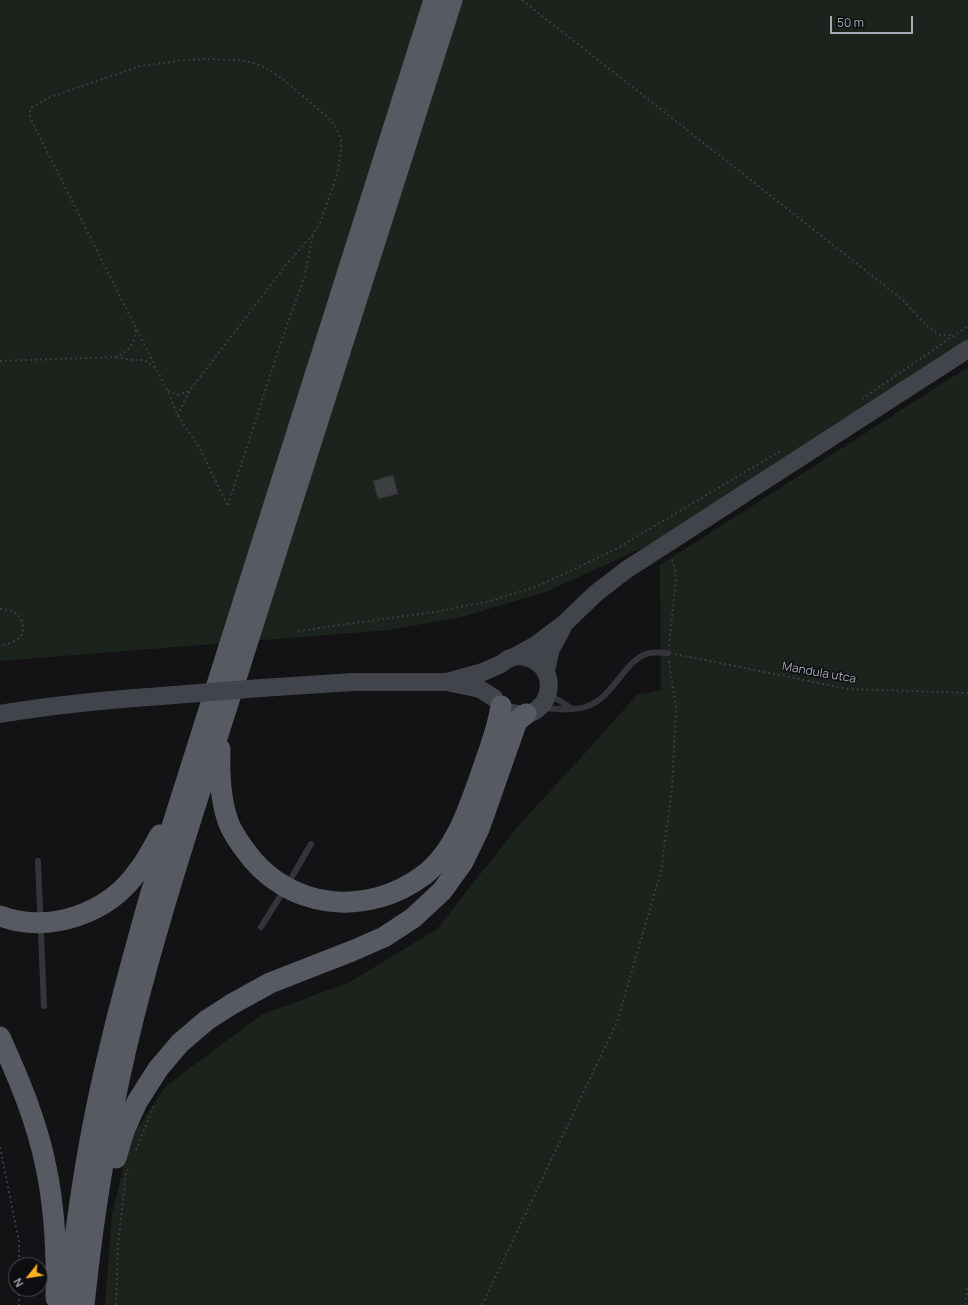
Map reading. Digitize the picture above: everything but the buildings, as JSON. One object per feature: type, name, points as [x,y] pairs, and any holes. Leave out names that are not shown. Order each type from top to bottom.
[{"type":"highway","points":[[66,1305],[84,1175],[122,997],[150,896],[434,0]]},
{"type":"highway","points":[[84,1305],[95,1221],[116,1095],[134,1017],[164,910],[221,724],[452,0]]},
{"type":"highway","points":[[221,724],[219,774],[222,799],[230,824],[251,859],[266,874],[286,887],[320,900],[345,903],[373,900],[400,890],[425,874],[444,855],[457,834],[469,809],[497,727],[497,702]]},
{"type":"highway","points":[[95,1221],[124,1131],[137,1102],[158,1069],[180,1042],[207,1020],[270,983],[352,951],[384,936],[413,918],[442,891],[463,862],[479,829],[517,721],[538,705]]},
{"type":"highway","points":[[0,916],[10,919],[40,923],[66,920],[89,912],[107,902],[138,872],[178,805]]},
{"type":"highway","points":[[0,1037],[17,1075],[33,1117],[46,1167],[54,1222],[57,1260],[56,1305]]},
{"type":"main road","points":[[446,682],[483,672],[536,645],[565,623],[595,594],[626,570],[968,349]]},
{"type":"main road","points":[[0,714],[90,701],[261,688],[353,682],[446,682],[480,690],[508,712],[517,714],[538,705],[549,682],[546,670],[551,649],[565,623]]},
{"type":"main road","points":[[497,702],[492,689],[492,680],[495,671],[509,660],[525,656],[533,659],[546,670]]},
{"type":"lane","points":[[538,705],[572,709],[593,704],[607,694],[633,662],[650,653],[668,653]]},
{"type":"lane","points":[[538,705],[553,698],[572,709]]},
{"type":"lane","points":[[261,927],[311,844]]},
{"type":"lane","points":[[38,861],[44,1006]]},
{"type":"path","points":[[522,0],[903,300],[924,324],[939,335],[953,335]]},
{"type":"path","points":[[178,416],[190,390],[287,264],[314,233],[320,223],[337,175],[341,140],[337,128],[330,119],[283,79],[268,69],[254,63],[238,60],[204,59],[165,62],[140,66],[48,98],[32,107],[30,110],[30,117],[136,326],[178,416],[199,447],[228,506],[280,345],[304,278],[314,233]]},
{"type":"path","points":[[115,357],[126,353],[129,350],[134,338],[136,326]]},
{"type":"path","points":[[862,399],[968,326]]},
{"type":"path","points":[[0,361],[115,357],[132,360],[145,360],[157,370]]},
{"type":"path","points":[[167,390],[178,395],[190,390]]},
{"type":"path","points":[[298,631],[440,611],[491,601],[538,586],[616,549],[783,450]]},
{"type":"path","points":[[482,1305],[617,1022],[661,871],[672,788],[676,708],[668,653],[676,579],[671,556],[665,545]]},
{"type":"path","points":[[0,609],[11,610],[16,613],[21,618],[24,627],[22,634],[16,640],[0,646]]},
{"type":"path","name":"Mandula utca","points":[[668,653],[848,689],[968,693]]},
{"type":"path","points":[[135,1153],[156,1103]]},
{"type":"path","points":[[0,1147],[19,1242],[19,1257]]},
{"type":"path","points":[[116,1305],[118,1244],[126,1174],[129,1167]]},
{"type":"path","points":[[965,1305],[968,1286]]},
{"type":"shaded area","points":[[0,0],[968,0],[968,343],[845,424],[834,425],[787,458],[660,540],[548,591],[466,616],[390,630],[0,661]]},
{"type":"shaded area","points":[[968,367],[968,1305],[105,1305],[112,1214],[130,1139],[167,1085],[261,1015],[350,982],[437,929],[519,825],[637,695],[661,690],[660,565]]}]
